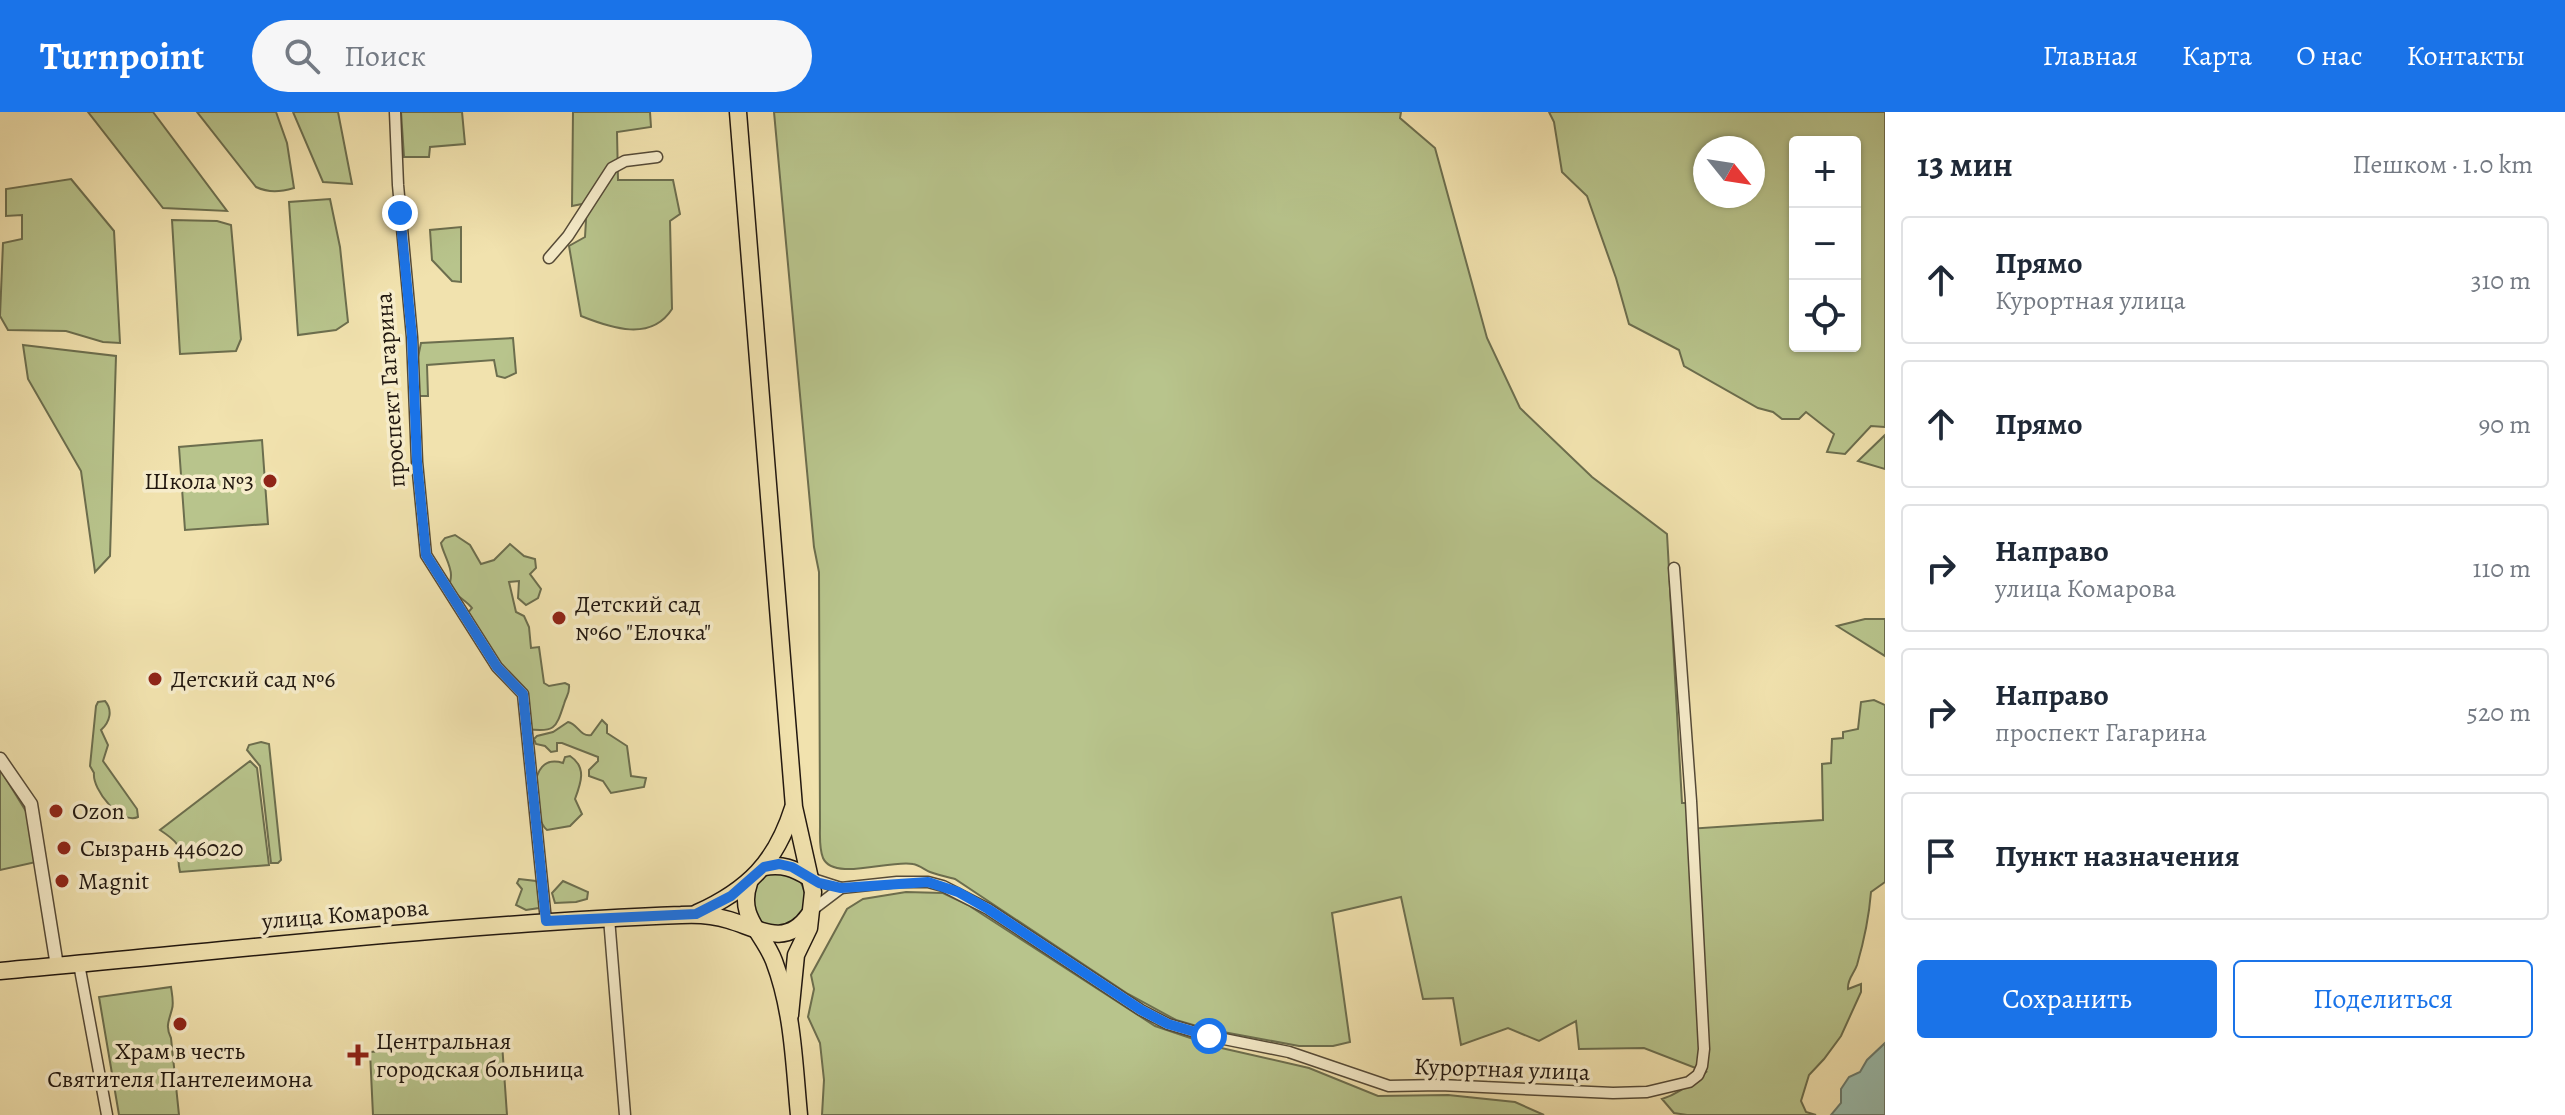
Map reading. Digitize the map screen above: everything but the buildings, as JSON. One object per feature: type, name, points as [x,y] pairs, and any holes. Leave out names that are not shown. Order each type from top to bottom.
[{"type":"main road","points":[[738,112],[794,807],[813,892],[809,928],[796,955],[790,1015],[799,1115]]},
{"type":"main road","points":[[696,914],[731,896],[764,867],[784,836],[794,807]]},
{"type":"main road","points":[[764,867],[779,864],[792,867],[810,878]]},
{"type":"main road","points":[[749,883],[744,896],[747,915],[775,964],[790,1015]]},
{"type":"main road","points":[[696,914],[732,921],[759,932],[790,932],[798,928],[812,910]]},
{"type":"main road","name":"улица Комарова","points":[[0,971],[546,921],[696,914]]},
{"type":"street","name":"проспект Гагарина","points":[[395,112],[426,555],[497,667],[523,694],[546,921]]},
{"type":"street","points":[[549,258],[568,236],[612,168],[625,161],[657,157]]},
{"type":"street","name":"Курортная улица","points":[[810,878],[841,888],[897,882],[928,882],[943,886],[988,909],[1141,1010],[1168,1024],[1209,1036],[1289,1052],[1389,1086],[1455,1085],[1613,1093],[1647,1092],[1689,1082],[1698,1075],[1704,1049],[1692,816],[1674,568]]},
{"type":"street","points":[[0,759],[31,804],[57,966]]},
{"type":"street","points":[[812,910],[841,888]]},
{"type":"street","points":[[609,918],[625,1115]]},
{"type":"street","points":[[79,964],[107,1115]]},
{"type":"green space","points":[[88,112],[153,112],[227,211],[163,208]]},
{"type":"green space","points":[[197,112],[276,112],[287,143],[294,188],[275,191],[256,187]]},
{"type":"green space","points":[[293,112],[338,112],[352,184],[323,182]]},
{"type":"green space","points":[[401,112],[462,112],[465,144],[430,147],[429,157],[404,157]]},
{"type":"green space","points":[[573,112],[650,112],[651,127],[617,132],[618,180],[673,180],[680,214],[670,221],[672,309],[653,326],[617,328],[581,316],[569,246],[585,237],[587,203],[572,206]]},
{"type":"green space","points":[[774,112],[1401,112],[1400,118],[1435,148],[1487,338],[1520,408],[1592,477],[1667,534],[1682,803],[1688,803],[1688,829],[1823,820],[1822,764],[1831,763],[1832,739],[1843,738],[1843,732],[1858,729],[1861,702],[1874,700],[1885,705],[1885,882],[1871,892],[1862,947],[1849,982],[1848,989],[1861,984],[1861,992],[1841,1036],[1809,1075],[1801,1101],[1806,1112],[1816,1115],[1674,1113],[1662,1099],[1680,1091],[1706,1072],[1644,1048],[1579,1049],[1576,1021],[1539,1041],[1508,1028],[1461,1045],[1453,998],[1423,999],[1401,897],[1332,913],[1350,1042],[1333,1046],[1299,1046],[1176,1020],[1128,994],[955,879],[913,864],[851,869],[829,865],[823,858],[820,842],[819,572],[814,547]]},
{"type":"green space","points":[[1549,112],[1885,112],[1885,427],[1871,426],[1845,454],[1827,452],[1834,434],[1806,412],[1799,419],[1782,419],[1773,412],[1758,408],[1684,366],[1679,350],[1629,324],[1587,196],[1562,172],[1554,122]]},
{"type":"green space","points":[[71,179],[114,231],[120,343],[103,342],[66,331],[8,330],[0,316],[3,243],[22,239],[22,215],[6,216],[6,189]]},
{"type":"green space","points":[[330,199],[340,247],[348,322],[336,330],[298,335],[289,202]]},
{"type":"green space","points":[[172,220],[217,221],[231,225],[241,339],[236,351],[180,354]]},
{"type":"green space","points":[[461,227],[461,282],[452,281],[432,260],[430,230]]},
{"type":"green space","points":[[513,338],[516,373],[505,378],[497,376],[494,360],[427,365],[428,396],[418,396],[417,362],[421,343]]},
{"type":"green space","points":[[23,345],[116,356],[110,556],[95,572],[81,471],[28,379]]},
{"type":"green space","points":[[1885,435],[1885,469],[1858,461]]},
{"type":"green space","points":[[262,440],[268,524],[185,530],[179,447]]},
{"type":"green space","points":[[455,535],[470,545],[481,564],[494,560],[510,544],[524,556],[535,559],[536,568],[530,574],[541,589],[538,598],[526,605],[518,598],[519,581],[509,582],[516,612],[524,616],[529,627],[531,648],[539,647],[544,683],[549,686],[569,685],[559,719],[549,729],[527,729],[524,692],[499,666],[466,615],[472,608],[451,587],[451,571],[441,543]]},
{"type":"green space","points":[[1865,619],[1885,619],[1885,656],[1837,626]]},
{"type":"green space","points":[[105,701],[110,712],[101,730],[108,745],[103,761],[137,809],[138,817],[124,816],[109,804],[98,788],[90,766],[96,706],[98,702]]},
{"type":"green space","points":[[602,720],[607,725],[607,733],[627,746],[631,776],[646,778],[644,787],[611,793],[603,781],[589,776],[589,770],[598,757],[562,743],[557,743],[557,751],[551,752],[545,746],[536,744],[534,739],[568,722],[584,734],[591,735]]},
{"type":"green space","points":[[269,744],[281,860],[278,863],[271,863],[260,766],[247,750],[249,745]]},
{"type":"green space","points":[[570,756],[581,770],[575,799],[582,814],[570,826],[547,830],[538,813],[537,776],[542,767],[551,762],[563,763],[565,757]]},
{"type":"green space","points":[[250,761],[257,768],[269,865],[180,872],[179,849],[175,841],[160,830]]},
{"type":"green space","points":[[0,769],[32,821],[36,862],[0,870]]},
{"type":"green space","points":[[773,870],[799,879],[804,892],[805,904],[801,914],[785,926],[763,923],[752,914],[750,887]]},
{"type":"green space","points":[[519,879],[536,881],[541,894],[539,908],[526,910],[516,905],[522,889],[517,883]]},
{"type":"green space","points":[[563,881],[588,892],[587,899],[555,903],[552,893]]},
{"type":"green space","points":[[906,892],[943,893],[968,905],[1155,1026],[1217,1047],[1309,1068],[1378,1096],[1448,1095],[1515,1102],[1544,1115],[822,1115],[824,1080],[820,1043],[808,1017],[814,989],[811,975],[847,909],[863,899]]},
{"type":"green space","points":[[171,987],[173,1004],[168,1027],[179,1115],[119,1115],[99,997]]},
{"type":"green space","points":[[502,1043],[507,1115],[373,1115],[370,1052]]},
{"type":"shaded area","points":[[1885,1043],[1885,1115],[1831,1115],[1841,1103],[1841,1089],[1849,1077],[1860,1072],[1867,1060]]},
{"type":"place","name":"Школа №3","points":[[270,481]]},
{"type":"place","name":"Детский сад №60 \"Елочка\"","points":[[559,618]]},
{"type":"place","name":"Детский сад №6","points":[[155,679]]},
{"type":"place","name":"Ozon","points":[[56,811]]},
{"type":"place","name":"Сызрань 446020","points":[[64,848]]},
{"type":"place","name":"Magnit","points":[[62,881]]},
{"type":"place","name":"Храм в честь Святителя Пантелеимона","points":[[180,1024]]},
{"type":"place","name":"Центральная городская больница","points":[[358,1055]]},
{"type":"route","points":[[400,213],[412,337],[417,462],[426,555],[497,667],[523,694],[546,921],[696,914],[731,896],[764,867],[779,864],[792,867],[819,883],[841,888],[928,882],[958,892],[988,909],[1141,1010],[1168,1024],[1209,1036]]}]
